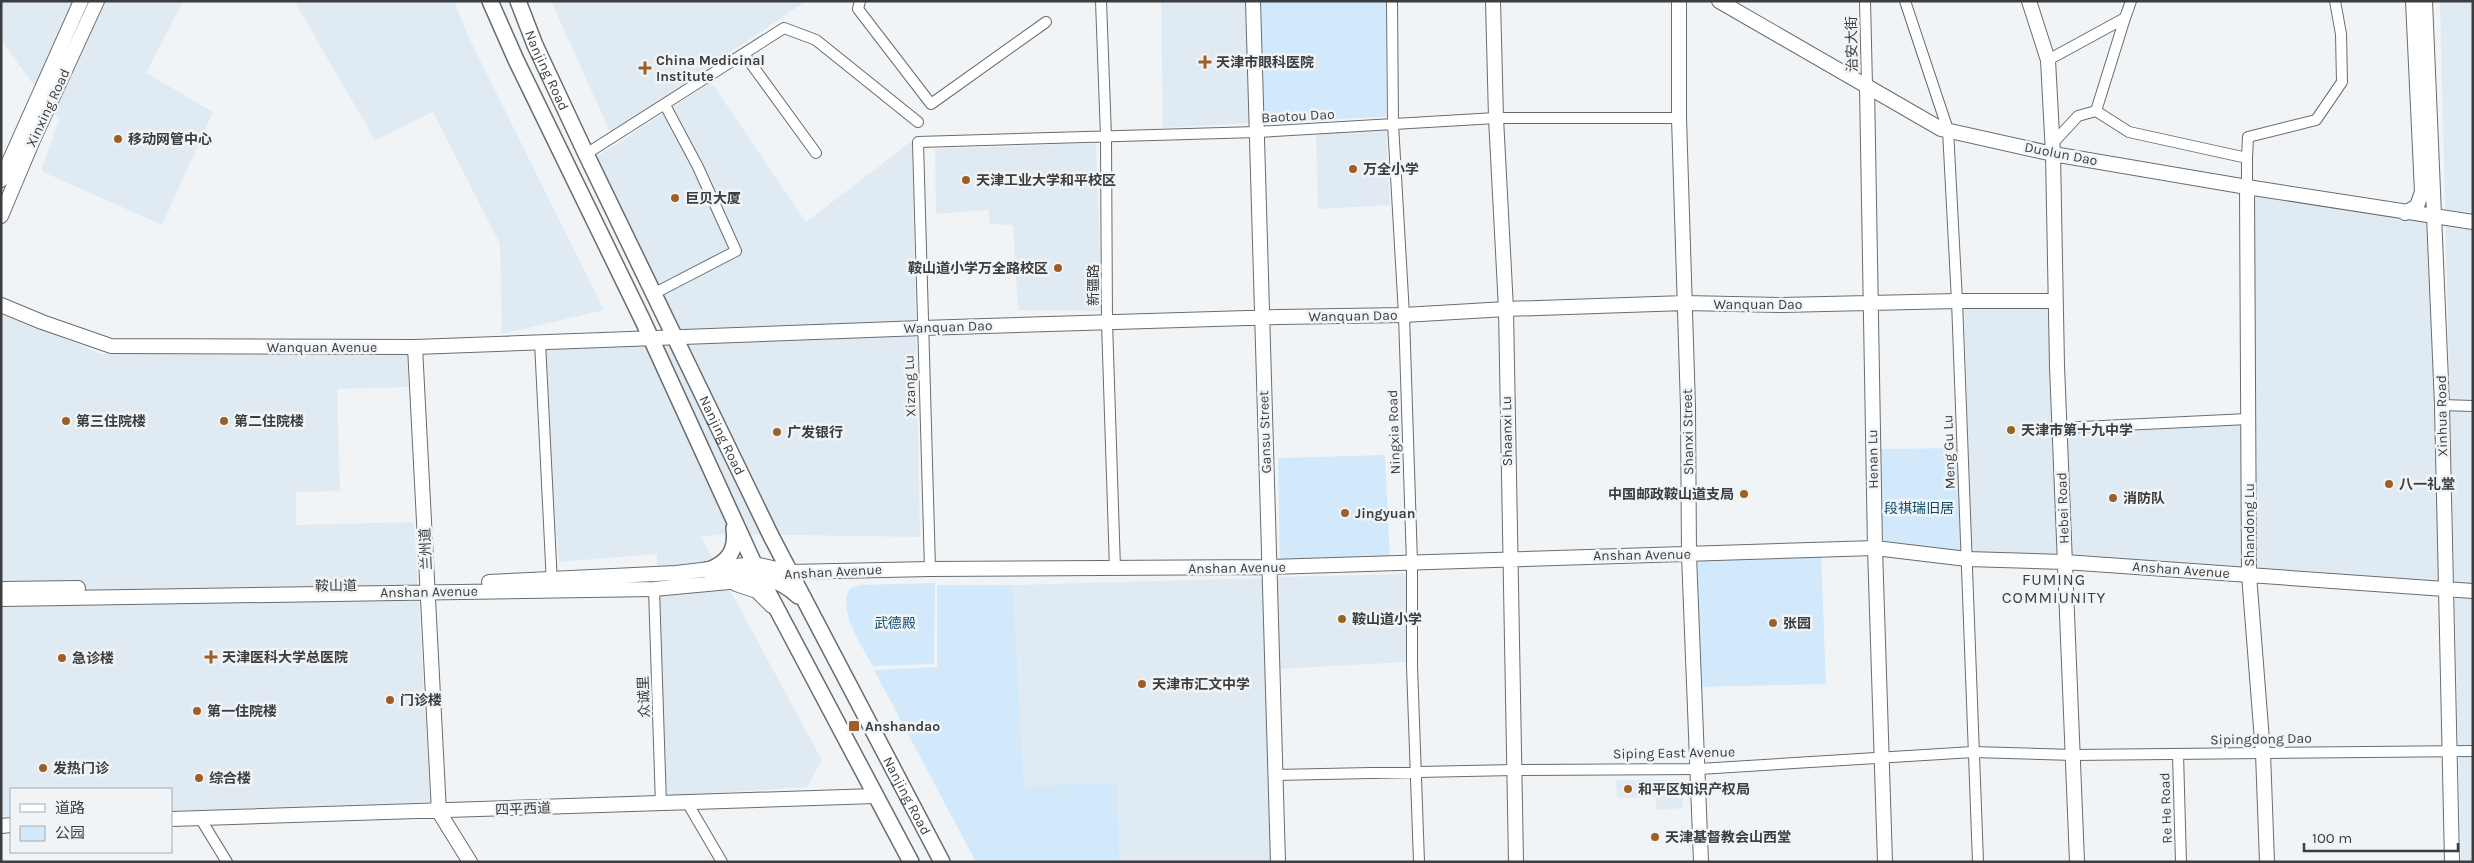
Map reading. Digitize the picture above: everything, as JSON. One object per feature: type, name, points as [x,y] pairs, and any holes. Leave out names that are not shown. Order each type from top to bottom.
[{"type":"main road","name":"Nanjing Road","points":[[490,1],[516,60],[650,338],[783,622],[911,862]]},
{"type":"main road","name":"Nanjing Road","points":[[518,1],[586,154],[673,337],[805,605],[942,862]]},
{"type":"main road","points":[[707,570],[720,564],[734,550],[735,537],[731,514]]},
{"type":"main road","points":[[707,570],[760,574],[788,587],[805,605]]},
{"type":"street","points":[[1,180],[81,1]]},
{"type":"street","name":"Xinxing Road","points":[[1,216],[33,140],[97,1]]},
{"type":"street","points":[[860,1],[858,9],[931,104],[1046,22]]},
{"type":"street","name":"新疆路","points":[[1101,1],[1106,138],[1107,322],[1114,569]]},
{"type":"street","name":"Gansu Street","points":[[1253,1],[1278,862]]},
{"type":"street","name":"Ningxia Road","points":[[1392,1],[1392,124],[1404,315],[1412,563],[1412,666],[1419,862]]},
{"type":"street","name":"Shaanxi Lu","points":[[1493,1],[1496,118],[1506,309],[1509,559],[1516,862]]},
{"type":"street","name":"Shanxi Street","points":[[1679,1],[1678,118],[1685,303],[1689,555],[1699,769],[1701,862]]},
{"type":"street","name":"Duolun Dao","points":[[1719,1],[1935,126],[1948,130],[2053,148],[2247,187],[2405,213],[2473,222]]},
{"type":"street","name":"治安大街","points":[[1865,1],[1866,86]]},
{"type":"street","name":"Meng Gu Lu","points":[[1905,1],[1948,130],[1957,301],[1978,862]]},
{"type":"street","name":"Hebei Road","points":[[2029,1],[2048,60],[2053,148],[2060,428],[2077,862]]},
{"type":"street","points":[[2096,111],[2130,1]]},
{"type":"street","points":[[2247,187],[2248,137],[2316,120],[2342,82],[2341,34],[2335,1]]},
{"type":"street","points":[[2405,213],[2417,206],[2422,192],[2414,1]]},
{"type":"street","name":"Xinhua Road","points":[[2425,1],[2442,405],[2452,862]]},
{"type":"street","points":[[2048,60],[2125,18]]},
{"type":"street","points":[[586,154],[665,106],[784,28],[816,40],[918,122]]},
{"type":"street","points":[[744,54],[816,153]]},
{"type":"street","name":"Henan Lu","points":[[1866,86],[1869,303],[1885,862]]},
{"type":"street","points":[[652,294],[736,251],[698,167],[665,106]]},
{"type":"street","points":[[2053,148],[2078,116],[2096,111],[2129,132],[2247,158]]},
{"type":"street","name":"Baotou Dao","points":[[918,142],[1106,138],[1257,132],[1496,118],[1678,118]]},
{"type":"street","name":"Xizang Lu","points":[[918,142],[930,569]]},
{"type":"street","name":"Shandong Lu","points":[[2247,187],[2249,575],[2263,753],[2267,862]]},
{"type":"street","name":"Wanquan Dao","points":[[650,338],[1261,317],[1404,315],[1506,309],[1685,303],[1780,305],[2056,301]]},
{"type":"street","name":"Wanquan Avenue","points":[[1,305],[42,322],[111,346],[415,347],[650,338]]},
{"type":"street","points":[[540,342],[552,585]]},
{"type":"street","name":"兰州道","points":[[415,347],[439,812]]},
{"type":"street","points":[[2442,405],[2473,406]]},
{"type":"street","points":[[2060,428],[2248,419]]},
{"type":"street","name":"Anshan Avenue","points":[[552,585],[654,589],[728,582],[760,574],[789,572],[930,569],[1270,567],[1875,548],[1967,559],[2065,562],[2473,591]]},
{"type":"street","name":"鞍山道","points":[[1,590],[428,589],[552,585],[707,570]]},
{"type":"street","points":[[728,582],[757,591],[764,596],[783,622]]},
{"type":"street","name":"Anshan Avenue","points":[[1,599],[428,589]]},
{"type":"street","name":"众诚里","points":[[654,589],[662,805]]},
{"type":"street","name":"Siping East Avenue","points":[[1275,775],[1514,770],[1699,769],[1882,756],[1973,752],[2073,755]]},
{"type":"street","points":[[2449,752],[2473,752]]},
{"type":"street","name":"Sipingdong Dao","points":[[2073,755],[2449,752]]},
{"type":"street","name":"Re He Road","points":[[2178,754],[2181,862]]},
{"type":"street","name":"四平西道","points":[[172,819],[662,805],[875,796]]},
{"type":"street","points":[[688,804],[722,862]]},
{"type":"street","points":[[439,812],[470,862]]},
{"type":"street","points":[[200,818],[227,862]]},
{"type":"shaded area","points":[[1,1],[183,1],[146,73],[213,112],[162,225],[41,171],[59,120],[1,40]]},
{"type":"shaded area","points":[[294,1],[454,1],[469,38],[604,310],[502,334],[500,244],[433,112],[375,140]]},
{"type":"shaded area","name":"China Medicinal Institute","points":[[551,1],[806,1],[611,134]]},
{"type":"shaded area","name":"天津市眼科医院","points":[[1161,1],[1246,1],[1250,123],[1163,128]]},
{"type":"shaded area","points":[[2440,1],[2473,1],[2473,862],[2461,862]]},
{"type":"shaded area","points":[[711,82],[806,222],[912,141],[920,537],[722,534],[701,537],[822,760],[807,787],[664,796],[657,554],[559,562],[538,346],[680,342],[595,158]]},
{"type":"shaded area","name":"万全小学","points":[[1386,130],[1390,205],[1318,209],[1316,134]]},
{"type":"shaded area","points":[[1096,143],[1102,311],[1018,310],[1013,225],[990,224],[988,210],[936,214],[935,149]]},
{"type":"shaded area","points":[[2248,192],[2434,220],[2442,586],[2066,558],[2059,425],[2249,416]]},
{"type":"shaded area","name":"天津市第十九中学","points":[[2050,306],[2058,556],[1972,552],[1964,308]]},
{"type":"shaded area","name":"天津医科大学总医院","points":[[1,312],[101,354],[407,351],[409,387],[337,389],[340,491],[296,492],[296,525],[414,522],[430,802],[172,811],[172,788],[10,788],[10,816],[1,817]]},
{"type":"shaded area","name":"鞍山道小学","points":[[1408,574],[1408,662],[1277,669],[1274,577]]},
{"type":"shaded area","name":"天津市汇文中学","points":[[1262,578],[1272,862],[1120,862],[1117,783],[1024,787],[1013,585]]},
{"type":"shaded area","points":[[1616,780],[1682,780],[1683,808],[1656,810],[1656,797],[1617,798]]},
{"type":"green space","points":[[1261,1],[1386,1],[1386,117],[1264,122]]},
{"type":"green space","name":"段祺瑞旧居","points":[[1957,448],[1961,555],[1879,549],[1879,449]]},
{"type":"green space","points":[[1385,455],[1390,561],[1280,564],[1278,458]]},
{"type":"green space","name":"张园","points":[[1821,554],[1826,684],[1699,687],[1693,558]]},
{"type":"green space","name":"武德殿","points":[[935,583],[934,664],[873,666],[852,628],[849,618],[847,597],[850,588],[861,585]]},
{"type":"green space","points":[[937,585],[1013,585],[1024,786],[1117,783],[1120,862],[976,862],[874,670],[937,667]]},
{"type":"place","name":"天津市眼科医院","points":[[1205,62]]},
{"type":"place","name":"China Medicinal Institute","points":[[645,68]]},
{"type":"place","name":"移动网管中心","points":[[118,139]]},
{"type":"place","name":"万全小学","points":[[1353,169]]},
{"type":"place","name":"天津工业大学和平校区","points":[[966,180]]},
{"type":"place","name":"巨贝大厦","points":[[675,198]]},
{"type":"place","name":"鞍山道小学万全路校区","points":[[1058,268]]},
{"type":"place","name":"第三住院楼","points":[[66,421]]},
{"type":"place","name":"第二住院楼","points":[[224,421]]},
{"type":"place","name":"天津市第十九中学","points":[[2011,430]]},
{"type":"place","name":"广发银行","points":[[777,432]]},
{"type":"place","name":"八一礼堂","points":[[2389,484]]},
{"type":"place","name":"中国邮政鞍山道支局","points":[[1744,494]]},
{"type":"place","name":"消防队","points":[[2113,498]]},
{"type":"place","name":"Jingyuan","points":[[1345,513]]},
{"type":"place","name":"鞍山道小学","points":[[1342,619]]},
{"type":"place","name":"张园","points":[[1773,623]]},
{"type":"place","name":"天津医科大学总医院","points":[[211,657]]},
{"type":"place","name":"急诊楼","points":[[62,658]]},
{"type":"place","name":"天津市汇文中学","points":[[1142,684]]},
{"type":"place","name":"门诊楼","points":[[390,700]]},
{"type":"place","name":"第一住院楼","points":[[197,711]]},
{"type":"place","name":"Anshandao","points":[[854,726]]},
{"type":"place","name":"发热门诊","points":[[43,768]]},
{"type":"place","name":"综合楼","points":[[199,778]]},
{"type":"place","name":"和平区知识产权局","points":[[1628,789]]},
{"type":"place","name":"天津基督教会山西堂","points":[[1655,837]]},
{"type":"district","name":"FUMING COMMIUNITY","points":[[2054,588]]}]
